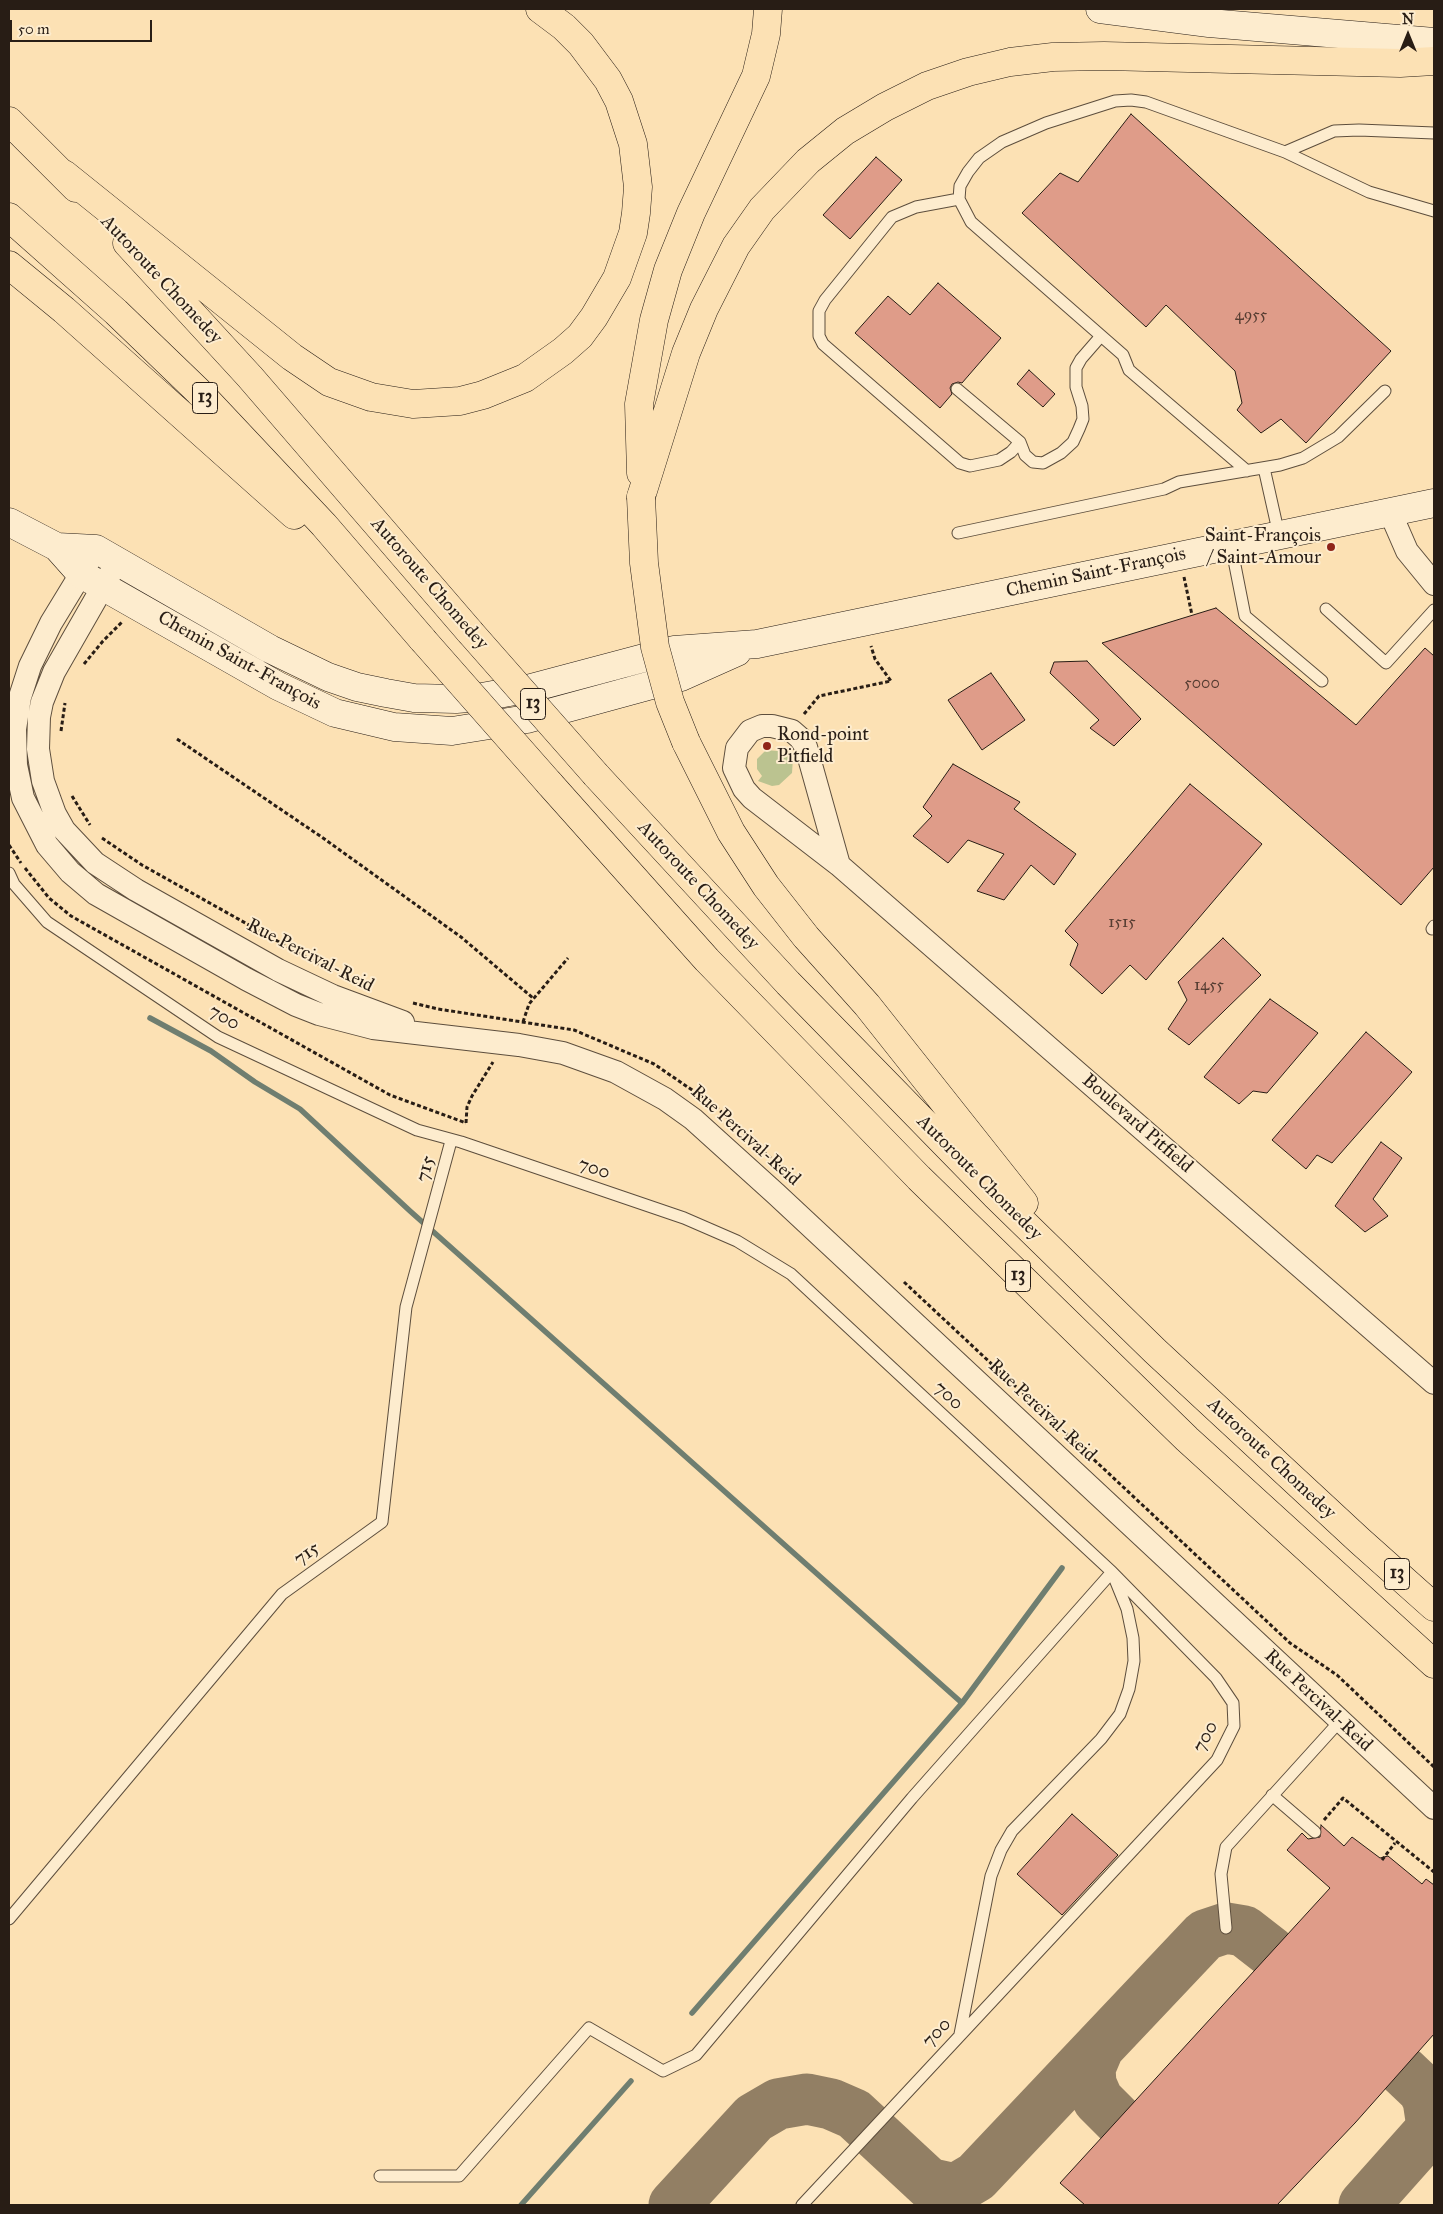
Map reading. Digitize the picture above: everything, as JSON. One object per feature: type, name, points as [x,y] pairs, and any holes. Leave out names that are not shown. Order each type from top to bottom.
[{"type":"highway","points":[[64,174],[292,358],[329,382],[371,398],[413,404],[460,401],[483,395],[531,374],[563,352],[580,336],[594,317],[617,278],[633,233],[636,213],[638,187],[633,144],[618,101],[608,80],[581,44],[564,27],[540,9]]},
{"type":"highway","points":[[768,14],[760,65],[751,89],[691,213],[668,270],[654,320],[639,404],[644,563],[655,646],[670,702],[686,742],[731,832],[772,893],[806,937],[867,1005],[1100,1297]]},
{"type":"highway","points":[[641,497],[689,346],[713,289],[736,246],[762,209],[808,161],[845,131],[885,106],[927,86],[968,72],[1017,61],[1053,57],[1104,56],[1400,63],[1434,61]]},
{"type":"highway","name":"Autoroute Chomedey","points":[[9,121],[64,174],[256,383],[596,775],[705,896],[833,1030],[1100,1297],[1360,1541],[1434,1607]]},
{"type":"highway","name":"13","points":[[9,217],[116,312],[198,391],[318,519],[675,926],[919,1178],[1188,1439],[1434,1664]]},
{"type":"highway","points":[[9,265],[64,310],[384,596]]},
{"type":"street","points":[[1100,9],[1209,23],[1434,42]]},
{"type":"street","name":"Chemin Saint-François","points":[[57,547],[107,556],[301,665],[357,687],[414,698],[438,700],[482,697],[531,688],[674,650],[757,644],[1434,502]]},
{"type":"street","points":[[1390,512],[1407,551],[1434,584]]},
{"type":"street","name":"Chemin Saint-François","points":[[9,522],[57,547],[92,580],[306,701],[366,721],[423,730],[452,731],[480,728],[584,705],[681,677],[757,644]]},
{"type":"street","name":"Rue Percival-Reid","points":[[107,556],[92,580],[51,623],[30,666],[20,697],[15,729],[16,765],[23,798],[37,829],[58,860],[96,894],[296,1005],[326,1016],[373,1028],[497,1042],[563,1053],[616,1072],[650,1089],[693,1119],[1434,1808]]},
{"type":"street","name":"Boulevard Pitfield","points":[[839,866],[806,747],[792,731],[772,726],[750,731],[737,748],[734,768],[744,789],[752,798],[839,866],[1434,1384]]},
{"type":"lane","points":[[1247,471],[1129,370],[1123,355],[971,222],[959,200],[960,186],[968,172],[979,158],[1002,142],[1046,123],[1115,101],[1146,102],[1284,152],[1369,192],[1434,211]]},
{"type":"lane","points":[[1284,152],[1334,131],[1434,132]]},
{"type":"lane","points":[[959,200],[916,207],[892,217],[825,300],[819,311],[819,336],[823,344],[960,464],[970,466],[999,460],[1011,452],[1020,442]]},
{"type":"lane","points":[[957,389],[1020,442],[1025,455],[1034,462],[1043,463],[1061,453],[1072,442],[1082,419],[1082,406],[1075,376],[1076,368],[1080,359],[1101,336]]},
{"type":"lane","points":[[958,533],[1164,489],[1179,482],[1264,468],[1303,458],[1321,448],[1351,426],[1385,392]]},
{"type":"lane","points":[[1264,468],[1279,535]]},
{"type":"lane","points":[[1231,545],[1245,616],[1322,681]]},
{"type":"lane","points":[[1326,609],[1386,663],[1434,610]]},
{"type":"lane","name":"700","points":[[9,874],[14,884],[47,922],[218,1038],[416,1130],[684,1218],[737,1240],[791,1274],[1112,1572],[1216,1678],[1233,1703],[1234,1726],[1217,1760],[802,2205]]},
{"type":"lane","name":"715","points":[[9,1919],[282,1594],[382,1522],[406,1308],[456,1142]]},
{"type":"lane","points":[[380,2176],[459,2176],[589,2028],[662,2071],[696,2055],[912,1798],[1112,1572],[1127,1609],[1133,1638],[1134,1661],[1129,1689],[1120,1714],[1101,1739],[1012,1831],[1001,1850],[991,1876],[960,2034]]},
{"type":"lane","points":[[1226,1928],[1221,1874],[1223,1854],[1232,1837],[1340,1721]]},
{"type":"lane","points":[[1272,1795],[1315,1832]]},
{"type":"path","points":[[1184,577],[1192,615]]},
{"type":"path","points":[[81,669],[103,640],[122,622]]},
{"type":"path","points":[[802,716],[819,696],[891,682],[875,659],[871,646]]},
{"type":"path","points":[[60,738],[66,700]]},
{"type":"path","points":[[177,739],[323,838],[454,932],[533,998]]},
{"type":"path","points":[[71,792],[78,809],[93,828]]},
{"type":"path","name":"Rue Percival-Reid","points":[[99,836],[115,849],[142,865],[329,970]]},
{"type":"path","points":[[9,845],[49,898],[71,916],[390,1095],[466,1123]]},
{"type":"path","points":[[519,1045],[524,1021],[533,998],[568,958]]},
{"type":"path","name":"Rue Percival-Reid","points":[[411,1002],[438,1009],[524,1021],[591,1036],[654,1064],[714,1105],[800,1186]]},
{"type":"path","points":[[456,1142],[466,1123],[467,1107],[497,1055],[497,1042]]},
{"type":"path","name":"Rue Percival-Reid","points":[[902,1281],[1290,1642],[1348,1686],[1434,1767]]},
{"type":"path","name":"Rue Percival-Reid","points":[[1344,1690],[1348,1686]]},
{"type":"path","points":[[1324,1820],[1343,1798],[1434,1872]]},
{"type":"path","points":[[1382,1860],[1396,1843]]},
{"type":"green space","points":[[766,750],[778,751],[784,756],[790,753],[793,758],[792,773],[779,785],[772,786],[758,781],[762,776],[757,769],[757,759]]},
{"type":"building","points":[[1131,114],[1391,351],[1306,443],[1281,419],[1261,433],[1237,410],[1242,403],[1235,371],[1166,305],[1146,327],[1022,213],[1060,173],[1078,182]]},
{"type":"building","points":[[876,157],[902,180],[850,239],[823,215]]},
{"type":"building","points":[[938,283],[1001,338],[962,383],[952,384],[950,388],[952,394],[940,408],[855,333],[888,296],[910,315]]},
{"type":"building","points":[[1029,370],[1055,394],[1043,407],[1017,384]]},
{"type":"building","points":[[1216,608],[1356,725],[1425,648],[1434,656],[1434,867],[1401,905],[1102,643]]},
{"type":"building","points":[[1087,661],[1141,719],[1114,746],[1090,728],[1099,720],[1050,673],[1054,662]]},
{"type":"building","points":[[991,673],[1025,720],[982,750],[948,700]]},
{"type":"building","points":[[953,764],[1020,802],[1014,809],[1076,854],[1054,885],[1031,865],[1004,900],[977,891],[1004,854],[968,840],[948,863],[913,836],[932,816],[923,807]]},
{"type":"building","points":[[1190,784],[1262,844],[1146,980],[1130,965],[1102,994],[1070,965],[1078,944],[1065,931]]},
{"type":"building","points":[[1223,938],[1261,975],[1189,1045],[1168,1029],[1187,1000],[1178,982]]},
{"type":"building","points":[[1270,999],[1318,1033],[1267,1093],[1253,1091],[1239,1104],[1204,1077]]},
{"type":"building","points":[[1366,1032],[1412,1072],[1332,1163],[1317,1155],[1306,1169],[1272,1140]]},
{"type":"building","points":[[1381,1142],[1402,1158],[1373,1199],[1388,1216],[1365,1232],[1335,1206]]},
{"type":"building","points":[[1072,1814],[1118,1855],[1062,1915],[1017,1874]]},
{"type":"building","points":[[1321,1825],[1344,1846],[1352,1837],[1380,1858],[1388,1856],[1422,1884],[1426,1879],[1434,1885],[1434,2034],[1355,2123],[1277,2205],[1085,2205],[1060,2183],[1330,1888],[1287,1850],[1302,1833],[1308,1839],[1320,1837]]},
{"type":"waterway","points":[[150,1018],[211,1051],[255,1082],[300,1109],[410,1211],[962,1703]]},
{"type":"waterway","points":[[692,2013],[962,1703],[1062,1568]]},
{"type":"waterway","points":[[521,2205],[631,2081]]},
{"type":"taxiway","points":[[924,2179],[932,2184],[950,2188],[959,2187],[976,2177],[1205,1935],[1226,1928],[1244,1931],[1271,1952]]},
{"type":"taxiway","points":[[1098,2049],[1090,2068],[1091,2084],[1098,2100],[1118,2120]]},
{"type":"taxiway","points":[[1364,2205],[1429,2132],[1431,2120],[1428,2100],[1423,2090],[1403,2071]]},
{"type":"taxiway","points":[[674,2205],[754,2118],[778,2104],[807,2099],[831,2104],[854,2114],[950,2203]]},
{"type":"place","name":"Saint-François / Saint-Amour","points":[[1331,547]]},
{"type":"place","name":"Rond-point Pitfield","points":[[767,746]]}]
